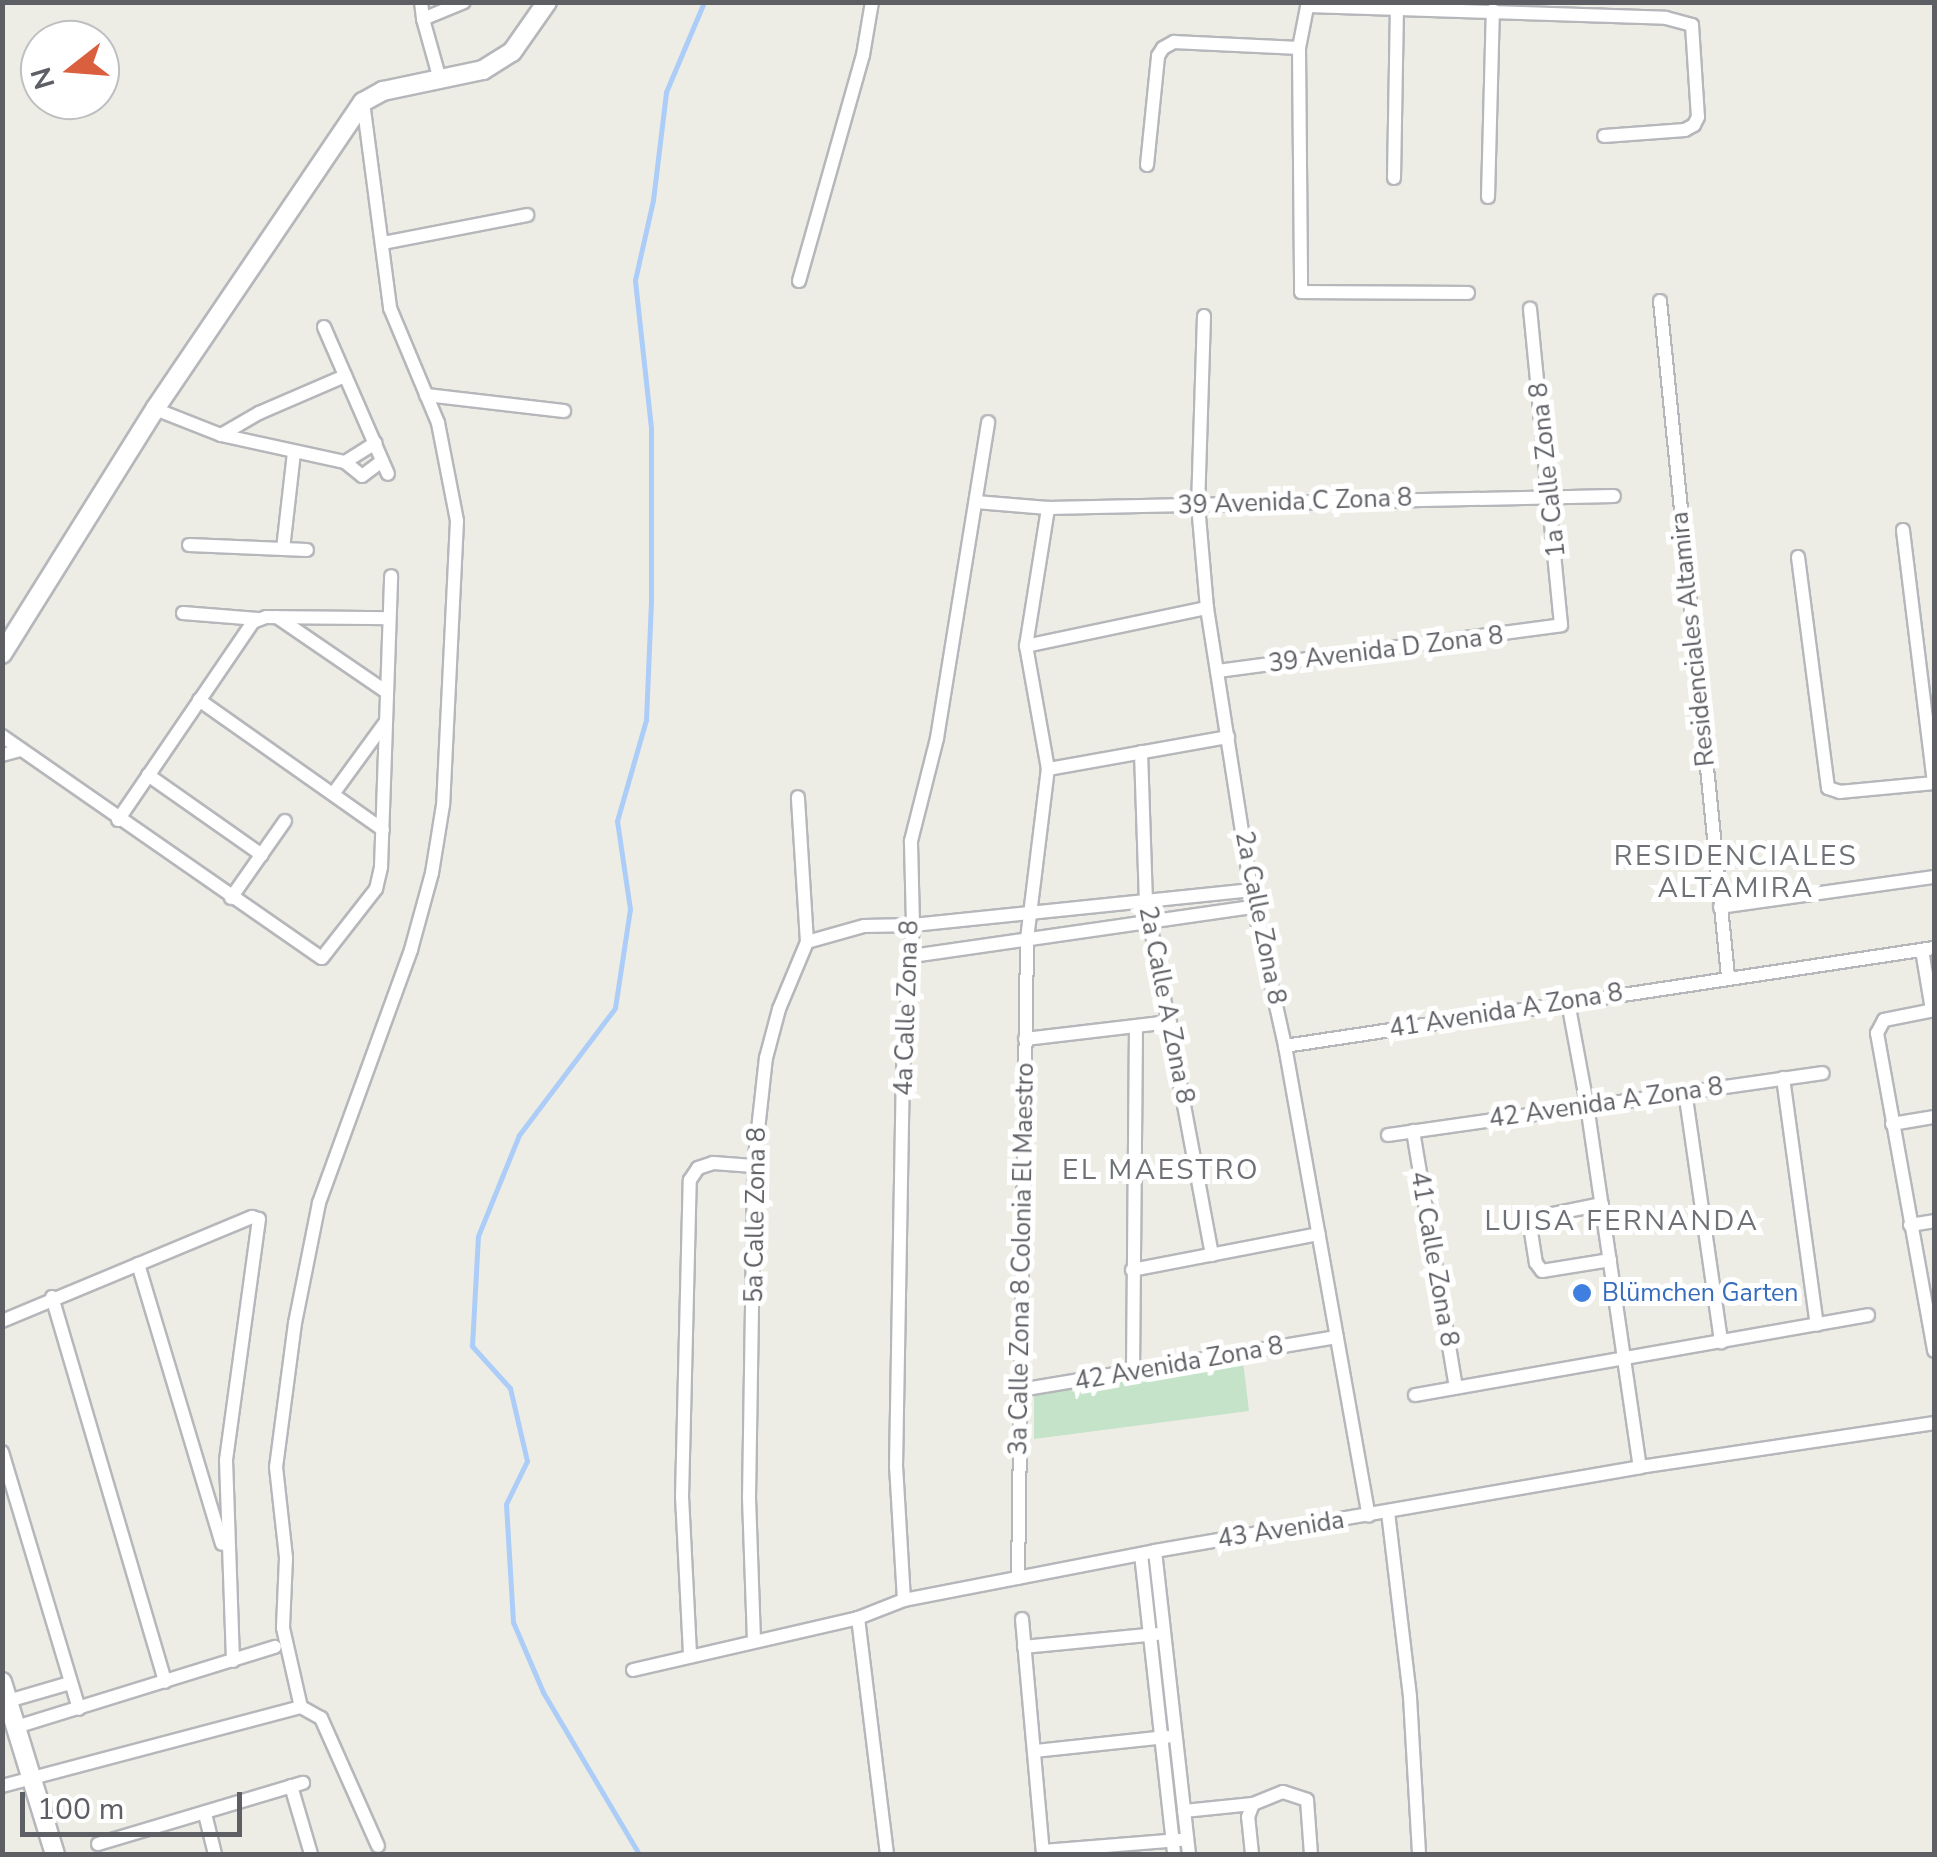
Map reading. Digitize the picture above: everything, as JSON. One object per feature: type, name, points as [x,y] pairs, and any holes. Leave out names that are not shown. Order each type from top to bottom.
[{"type":"street","points":[[421,2],[440,80]]},
{"type":"street","points":[[423,18],[464,2]]},
{"type":"street","points":[[2,654],[154,409],[362,102],[384,92],[482,70],[512,52],[547,2]]},
{"type":"street","points":[[799,280],[862,55],[872,2]]},
{"type":"street","points":[[1468,293],[1301,292],[1299,48],[1308,4],[1499,8],[1666,18],[1692,25],[1698,116],[1694,125],[1685,130],[1604,136]]},
{"type":"street","points":[[1394,178],[1397,8]]},
{"type":"street","points":[[1488,196],[1499,8]]},
{"type":"street","points":[[1147,165],[1163,48],[1174,42],[1299,48]]},
{"type":"street","points":[[300,1707],[283,1628],[286,1558],[276,1467],[295,1322],[319,1203],[411,950],[432,873],[443,805],[457,520],[438,423],[390,308],[362,102]]},
{"type":"street","points":[[383,243],[527,215]]},
{"type":"street","name":"Residenciales Altamira","points":[[1660,301],[1728,976]]},
{"type":"street","name":"1a Calle Zona 8","points":[[1530,309],[1563,618],[1555,629]]},
{"type":"street","name":"2a Calle Zona 8","points":[[1204,316],[1198,504],[1207,608],[1254,907],[1285,1046],[1370,1516]]},
{"type":"street","points":[[154,409],[222,435],[345,462],[362,476],[385,467],[324,327]]},
{"type":"street","points":[[222,435],[259,413],[345,376]]},
{"type":"street","points":[[426,396],[564,411]]},
{"type":"street","name":"4a Calle Zona 8","points":[[904,1600],[896,1466],[904,1036],[913,925],[911,842],[937,738],[988,422]]},
{"type":"street","points":[[345,462],[375,444]]},
{"type":"street","points":[[283,549],[294,452]]},
{"type":"street","name":"39 Avenida C Zona 8","points":[[976,502],[1048,508],[1614,496]]},
{"type":"street","name":"3a Calle Zona 8 Colonia El Maestro","points":[[1018,1578],[1027,939],[1048,769],[1026,646],[1048,508]]},
{"type":"street","points":[[1798,558],[1828,788],[1840,792],[1934,783],[1903,530]]},
{"type":"street","points":[[189,545],[307,550]]},
{"type":"street","points":[[2,736],[322,958],[376,889],[382,830],[391,576]]},
{"type":"street","points":[[1026,646],[1207,608]]},
{"type":"street","points":[[183,613],[258,619],[390,618]]},
{"type":"street","points":[[278,616],[386,690]]},
{"type":"street","points":[[118,820],[258,619]]},
{"type":"street","name":"39 Avenida D Zona 8","points":[[1218,671],[1555,629]]},
{"type":"street","points":[[199,700],[382,830]]},
{"type":"street","points":[[332,794],[384,724]]},
{"type":"street","points":[[1048,769],[1228,738]]},
{"type":"street","points":[[2,755],[21,750]]},
{"type":"street","name":"2a Calle A Zona 8","points":[[1141,752],[1146,902],[1212,1256]]},
{"type":"street","points":[[148,775],[262,855]]},
{"type":"street","name":"5a Calle Zona 8","points":[[754,1641],[750,1498],[754,1166],[766,1058],[780,1009],[808,942],[798,798]]},
{"type":"street","points":[[231,898],[286,821]]},
{"type":"street","points":[[1720,907],[1934,876]]},
{"type":"street","points":[[808,942],[864,926],[913,925],[1252,890]]},
{"type":"street","points":[[912,956],[1254,907]]},
{"type":"street","points":[[1928,949],[1933,1010],[1884,1020],[1879,1025],[1892,1124],[1934,1351]]},
{"type":"street","name":"41 Avenida A Zona 8","points":[[1285,1046],[1728,976],[1928,949]]},
{"type":"street","points":[[1568,1002],[1588,1105],[1640,1467]]},
{"type":"street","points":[[1025,1039],[1170,1022]]},
{"type":"street","points":[[1133,1372],[1136,1026]]},
{"type":"street","name":"42 Avenida A Zona 8","points":[[1388,1136],[1823,1072]]},
{"type":"street","points":[[1783,1078],[1818,1325]]},
{"type":"street","points":[[1685,1090],[1721,1342]]},
{"type":"street","points":[[1892,1124],[1934,1117]]},
{"type":"street","name":"41 Calle Zona 8","points":[[1412,1132],[1456,1387]]},
{"type":"street","points":[[690,1654],[682,1497],[690,1180],[704,1165],[754,1166]]},
{"type":"street","points":[[1602,1204],[1542,1216],[1531,1232],[1536,1264],[1542,1270],[1610,1260]]},
{"type":"street","points":[[2,1321],[252,1216],[260,1224],[226,1460],[233,1661]]},
{"type":"street","points":[[1910,1226],[1934,1221]]},
{"type":"street","points":[[1132,1270],[1319,1234]]},
{"type":"street","points":[[138,1264],[227,1560]]},
{"type":"street","points":[[52,1297],[164,1682]]},
{"type":"street","points":[[1415,1394],[1868,1315]]},
{"type":"street","name":"42 Avenida Zona 8","points":[[1020,1390],[1337,1337]]},
{"type":"street","name":"43 Avenida","points":[[633,1670],[858,1618],[904,1600],[1148,1553],[1640,1467],[1934,1422]]},
{"type":"street","points":[[2,1452],[79,1710]]},
{"type":"street","points":[[1388,1512],[1410,1697],[1418,1854]]},
{"type":"street","points":[[1148,1553],[1168,1737],[1174,1848]]},
{"type":"street","points":[[858,1618],[887,1854]]},
{"type":"street","points":[[1022,1619],[1043,1853],[1174,1848],[1188,1840]]},
{"type":"street","points":[[1024,1647],[1157,1634]]},
{"type":"street","points":[[16,1727],[275,1646]]},
{"type":"street","points":[[2,1682],[54,1854]]},
{"type":"street","points":[[8,1701],[70,1682]]},
{"type":"street","points":[[48,1690],[55,1716]]},
{"type":"street","points":[[2,1786],[300,1707],[322,1718],[378,1846]]},
{"type":"street","points":[[1035,1752],[1168,1737]]},
{"type":"street","points":[[1168,1737],[1190,1854]]},
{"type":"street","points":[[98,1844],[297,1785],[311,1854]]},
{"type":"street","points":[[1184,1811],[1254,1804],[1283,1792],[1307,1800],[1312,1854]]},
{"type":"street","points":[[1252,1854],[1248,1817],[1254,1804]]},
{"type":"street","points":[[205,1814],[215,1854]]},
{"type":"street","points":[[118,1838],[122,1854]]},
{"type":"green space","points":[[1242,1353],[1249,1411],[1034,1439],[1034,1388]]},
{"type":"waterway","points":[[639,1854],[543,1692],[513,1622],[506,1504],[527,1461],[510,1388],[472,1346],[478,1236],[519,1135],[615,1008],[630,909],[617,821],[646,720],[651,601],[651,428],[635,280],[653,200],[666,92],[704,2]]},
{"type":"place","name":"Blümchen Garten","points":[[1582,1293]]},
{"type":"district","name":"RESIDENCIALES ALTAMIRA","points":[[1736,872]]},
{"type":"district","name":"EL MAESTRO","points":[[1161,1170]]},
{"type":"district","name":"LUISA FERNANDA","points":[[1622,1221]]}]
